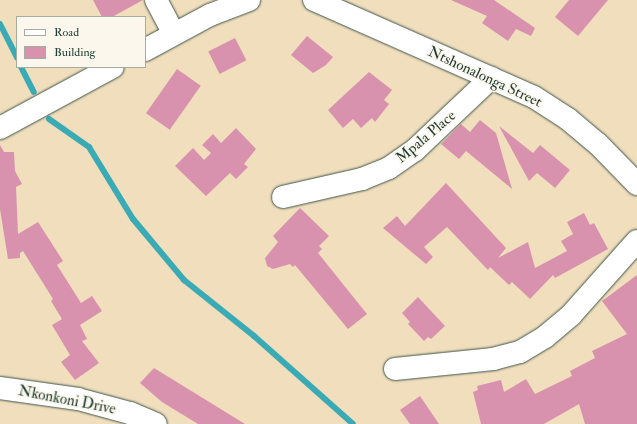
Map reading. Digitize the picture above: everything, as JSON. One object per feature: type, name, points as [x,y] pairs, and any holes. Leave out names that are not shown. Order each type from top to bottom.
[{"type":"street","points":[[156,0],[174,34]]},
{"type":"street","points":[[146,49],[210,15],[250,0]]},
{"type":"street","name":"Ntshonalonga Street","points":[[314,0],[534,97],[568,119],[598,144],[637,184]]},
{"type":"street","points":[[0,128],[111,68]]},
{"type":"street","name":"Mpala Place","points":[[283,197],[362,179],[389,168],[415,150],[491,78]]},
{"type":"street","points":[[395,369],[493,359],[520,352],[545,338],[570,314],[637,241]]},
{"type":"street","name":"Nkonkoni Drive","points":[[0,388],[78,399],[130,413],[156,424]]},
{"type":"building","points":[[93,0],[143,0],[114,16],[101,16]]},
{"type":"building","points":[[451,0],[494,0],[535,28],[531,36],[516,29],[508,41],[482,23],[487,16]]},
{"type":"building","points":[[569,0],[608,0],[578,36],[555,17]]},
{"type":"building","points":[[307,36],[333,57],[326,65],[313,73],[291,55]]},
{"type":"building","points":[[235,38],[246,60],[220,74],[208,52]]},
{"type":"building","points":[[177,69],[201,86],[170,130],[146,113]]},
{"type":"building","points":[[369,72],[392,90],[384,100],[389,104],[375,122],[372,118],[361,128],[353,119],[343,128],[328,110]]},
{"type":"building","points":[[480,120],[496,133],[512,189],[466,151],[459,159],[441,144],[461,124],[470,132]]},
{"type":"building","points":[[499,126],[533,153],[540,145],[570,170],[555,188],[537,173],[529,181]]},
{"type":"building","points":[[236,128],[256,149],[244,164],[248,167],[236,179],[230,173],[206,196],[175,166],[193,148],[204,160],[211,153],[202,145],[213,134],[221,143]]},
{"type":"building","points":[[0,145],[4,152],[14,152],[15,171],[22,184],[16,187],[18,234],[38,222],[63,261],[57,265],[81,303],[92,296],[102,311],[80,325],[87,339],[82,341],[99,363],[75,380],[61,362],[70,355],[52,325],[62,319],[51,301],[53,299],[23,251],[20,253],[20,258],[8,259],[0,209]]},
{"type":"building","points":[[446,183],[506,248],[498,258],[528,242],[535,268],[567,251],[561,241],[573,234],[567,222],[584,213],[590,225],[594,223],[608,249],[555,278],[553,275],[530,299],[512,282],[509,285],[490,267],[488,270],[447,227],[424,247],[433,257],[426,264],[383,228],[397,216],[405,226]]},
{"type":"building","points":[[300,208],[329,236],[319,246],[322,249],[318,253],[367,314],[348,329],[295,265],[293,267],[290,264],[273,269],[267,266],[265,258],[278,242],[273,236]]},
{"type":"building","points":[[637,275],[637,424],[585,424],[579,404],[544,424],[481,424],[473,392],[478,390],[477,386],[501,380],[504,392],[526,379],[535,394],[572,376],[570,371],[595,358],[592,351],[627,334],[602,301]]},
{"type":"building","points":[[418,297],[445,326],[431,339],[428,337],[424,341],[408,324],[410,322],[402,313]]},
{"type":"building","points":[[154,368],[245,424],[198,424],[162,402],[140,383]]},
{"type":"building","points":[[420,396],[439,424],[410,424],[400,410]]},
{"type":"waterway","points":[[0,24],[16,56]]},
{"type":"waterway","points":[[22,68],[34,92]]},
{"type":"waterway","points":[[49,119],[89,147],[133,219],[184,280],[254,336],[353,424]]}]
